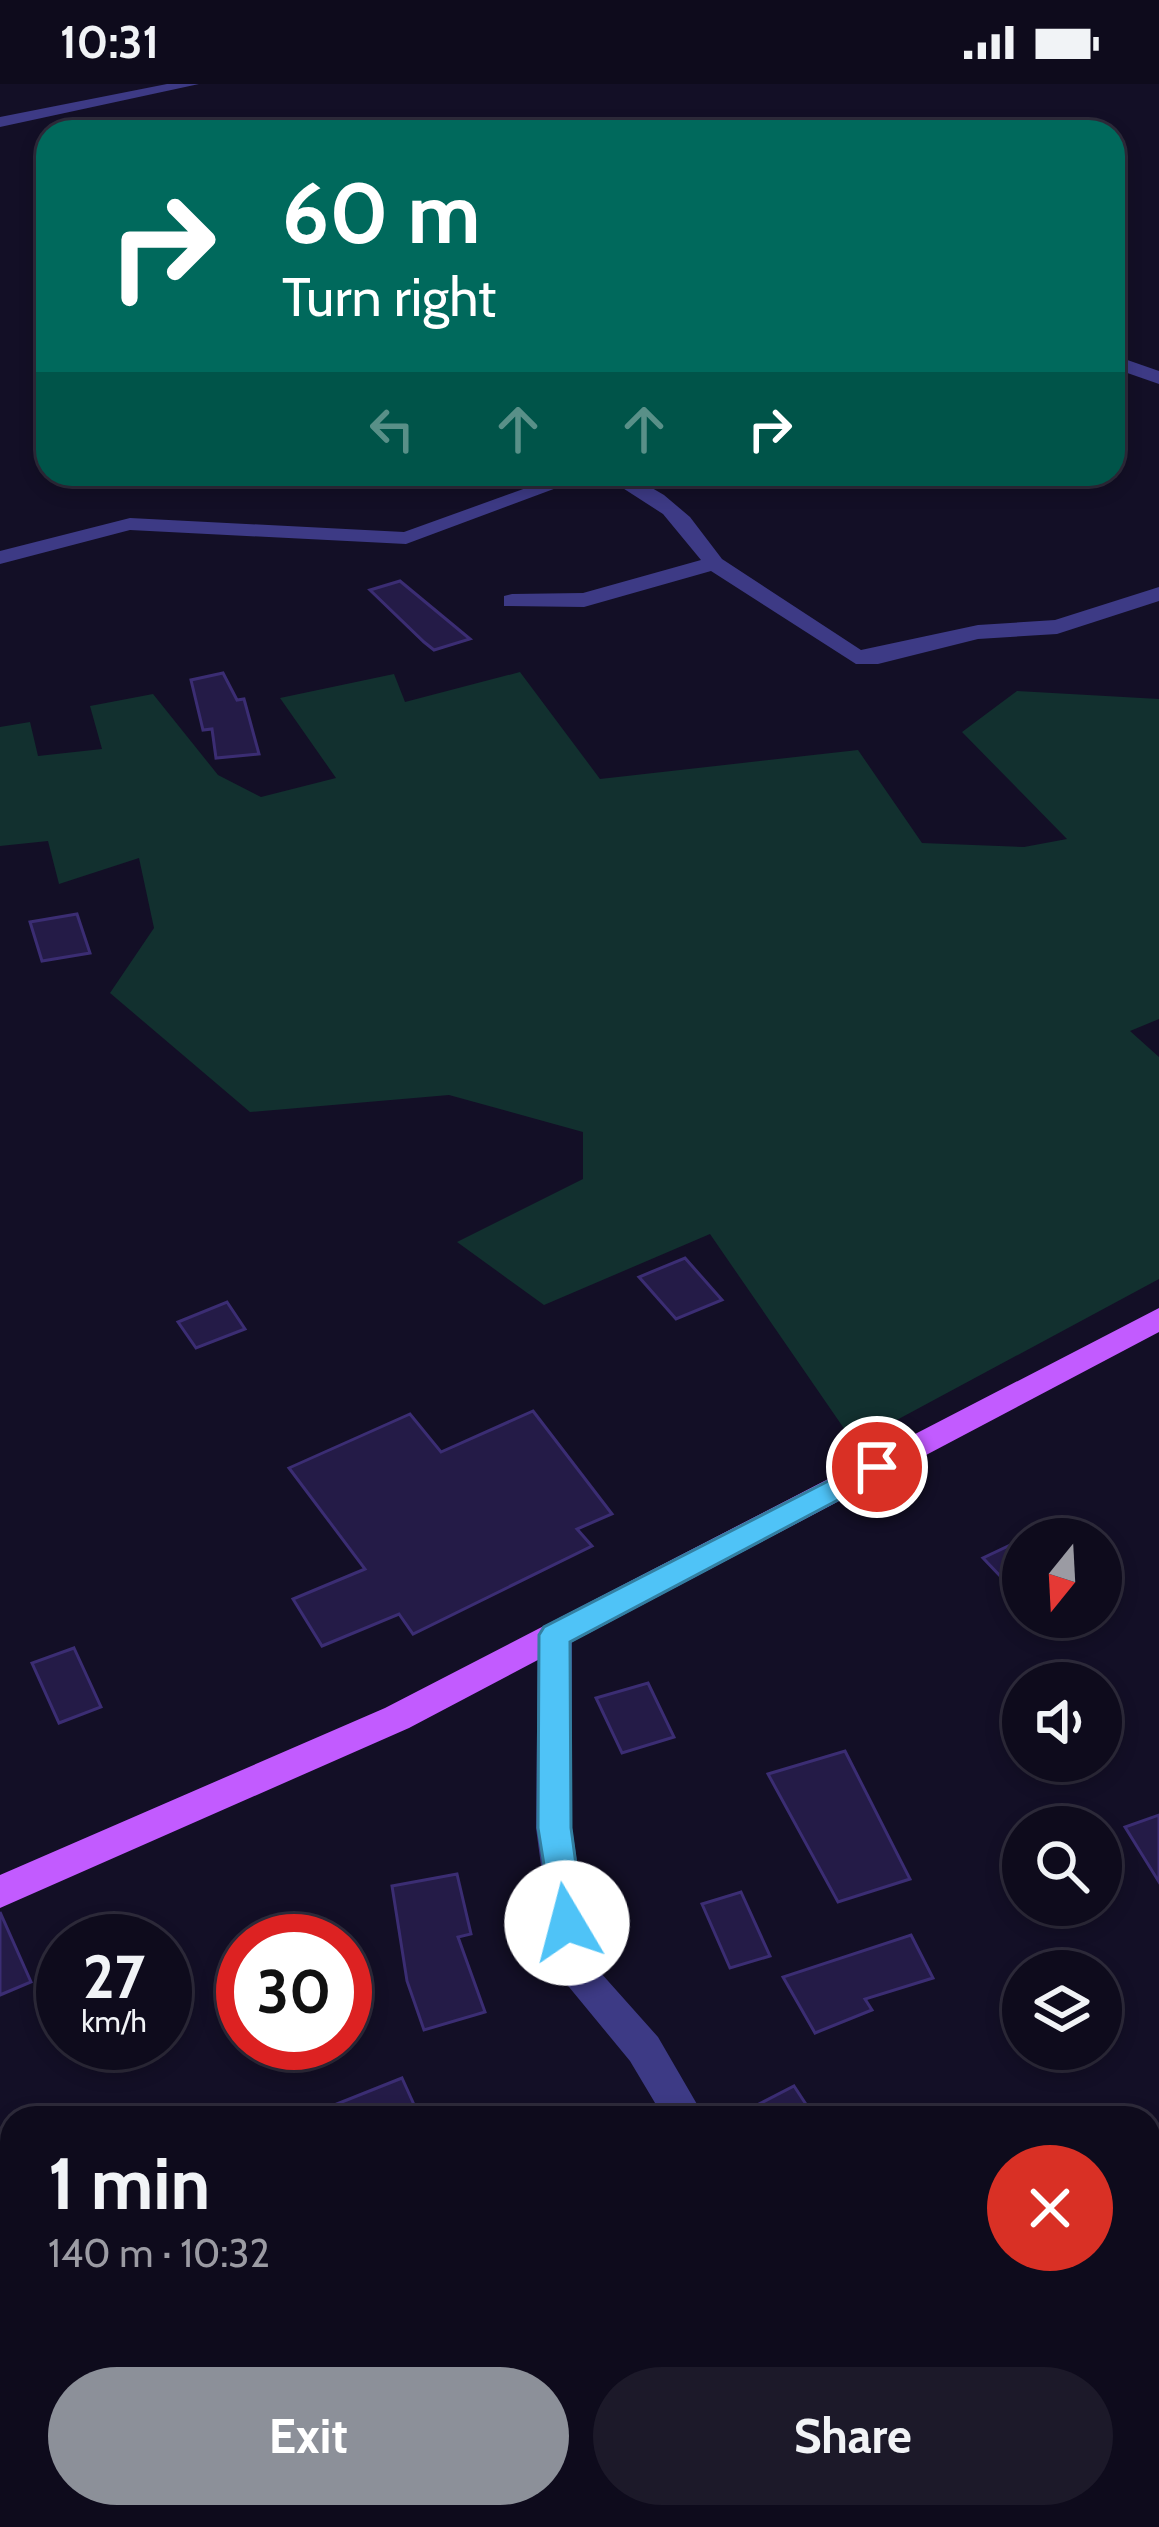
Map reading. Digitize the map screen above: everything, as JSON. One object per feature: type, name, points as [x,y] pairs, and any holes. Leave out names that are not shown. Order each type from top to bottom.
[{"type":"main road","points":[[0,1892],[397,1718],[1159,1319]]},
{"type":"street","points":[[0,122],[190,84]]},
{"type":"street","points":[[1125,365],[1159,378]]},
{"type":"street","points":[[0,558],[130,524],[406,538],[551,486]]},
{"type":"street","points":[[638,486],[696,532],[714,563],[856,657],[878,657],[978,632],[1057,627],[1159,594]]},
{"type":"street","points":[[512,601],[584,600],[714,563]]},
{"type":"street","points":[[555,1635],[554,1828],[574,1970],[644,2050],[678,2106]]},
{"type":"green space","points":[[520,672],[600,779],[858,750],[922,843],[1024,847],[1067,839],[962,732],[1017,691],[1159,699],[1159,1019],[1130,1031],[1159,1057],[1159,1279],[854,1443],[710,1234],[544,1305],[457,1242],[583,1179],[583,1132],[449,1095],[250,1112],[110,993],[154,928],[139,858],[59,884],[48,841],[0,846],[0,727],[30,722],[38,756],[102,749],[90,706],[153,694],[218,775],[261,797],[336,778],[280,698],[394,674],[405,702]]},
{"type":"building","points":[[400,581],[470,639],[434,650],[424,642],[370,590]]},
{"type":"building","points":[[223,673],[237,700],[244,699],[259,754],[216,758],[212,729],[203,730],[191,680]]},
{"type":"building","points":[[77,914],[90,953],[42,961],[30,922]]},
{"type":"building","points":[[685,1258],[722,1300],[676,1319],[639,1277]]},
{"type":"building","points":[[227,1302],[245,1329],[196,1348],[178,1322]]},
{"type":"building","points":[[533,1411],[612,1514],[577,1529],[592,1546],[413,1634],[399,1614],[322,1646],[293,1599],[365,1569],[289,1468],[410,1414],[441,1452]]},
{"type":"building","points":[[1002,1549],[1002,1578],[983,1558]]},
{"type":"building","points":[[74,1648],[101,1707],[59,1723],[32,1663]]},
{"type":"building","points":[[648,1683],[674,1737],[622,1753],[596,1698]]},
{"type":"building","points":[[845,1751],[910,1879],[838,1902],[768,1774]]},
{"type":"building","points":[[1159,1815],[1159,1882],[1125,1827]]},
{"type":"building","points":[[457,1874],[471,1934],[458,1937],[485,2012],[424,2030],[407,1981],[392,1886]]},
{"type":"building","points":[[741,1892],[770,1956],[730,1968],[702,1904]]},
{"type":"building","points":[[0,1912],[31,1982],[0,1995]]},
{"type":"building","points":[[911,1935],[933,1978],[865,1999],[872,2010],[815,2033],[783,1977]]},
{"type":"building","points":[[402,2078],[415,2106],[332,2106]]},
{"type":"building","points":[[794,2086],[807,2106],[755,2106]]},
{"type":"route","points":[[567,1923],[554,1828],[555,1635],[877,1467]]}]
